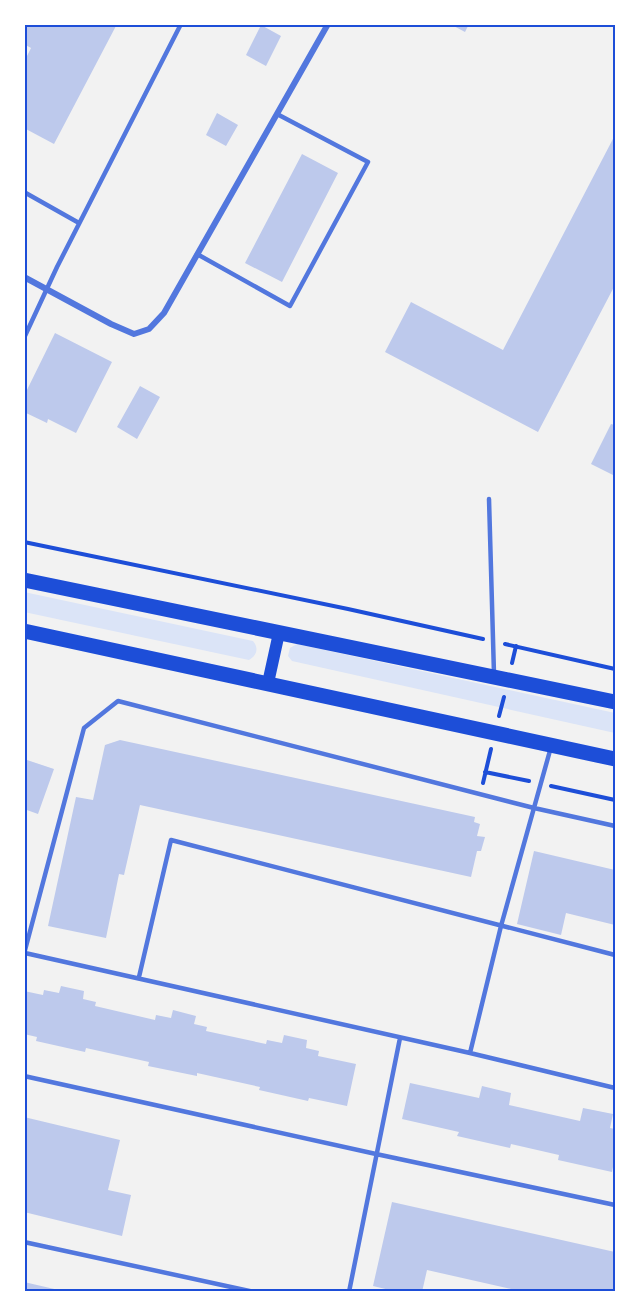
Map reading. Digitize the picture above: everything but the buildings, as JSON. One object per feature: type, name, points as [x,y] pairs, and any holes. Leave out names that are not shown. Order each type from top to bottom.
[{"type":"main road","points":[[24,580],[615,702]]},
{"type":"main road","points":[[24,631],[615,759]]},
{"type":"main road","points":[[268,683],[279,633]]},
{"type":"street","points":[[24,277],[134,334],[149,329],[164,313],[328,24]]},
{"type":"lane","points":[[24,338],[79,223],[181,24]]},
{"type":"lane","points":[[197,254],[290,306],[368,162],[277,114]]},
{"type":"lane","points":[[24,192],[79,223]]},
{"type":"lane","points":[[489,499],[494,677]]},
{"type":"lane","points":[[615,826],[534,808],[118,701],[84,728],[25,953],[139,977],[615,1088]]},
{"type":"lane","points":[[471,1053],[501,926],[552,745]]},
{"type":"lane","points":[[139,977],[171,840],[615,955]]},
{"type":"lane","points":[[349,1292],[400,1038]]},
{"type":"lane","points":[[24,1076],[615,1205]]},
{"type":"lane","points":[[24,1242],[254,1292]]},
{"type":"path","points":[[24,542],[348,609],[615,669]]},
{"type":"shaded area","points":[[24,592],[253,641],[256,651],[249,660],[24,612]]},
{"type":"shaded area","points":[[297,644],[615,713],[615,733],[292,661],[288,656],[290,648]]}]
